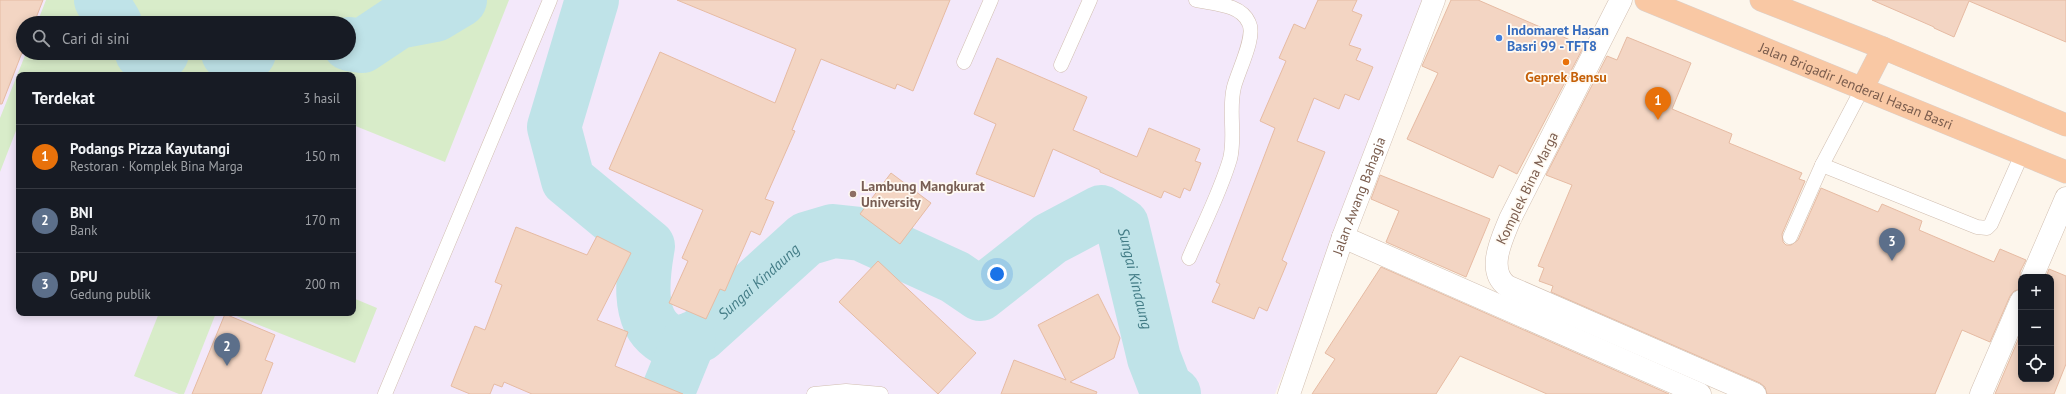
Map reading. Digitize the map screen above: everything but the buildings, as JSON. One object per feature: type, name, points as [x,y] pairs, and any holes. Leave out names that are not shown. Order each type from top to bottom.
[{"type":"highway","name":"Jalan Brigadir Jenderal Hasan Basri","points":[[1646,0],[2066,172]]},
{"type":"highway","points":[[1761,0],[1883,48],[2066,124]]},
{"type":"highway","points":[[1862,89],[1883,48]]},
{"type":"street","name":"Jalan Awang Bahagia","points":[[1289,394],[1343,237],[1434,0]]},
{"type":"street","name":"Komplek Bina Marga","points":[[1621,0],[1510,219],[1497,251],[1499,278],[1507,286],[1755,394]]},
{"type":"street","points":[[2033,274],[2066,198]]},
{"type":"street","points":[[1343,237],[1700,394]]},
{"type":"street","points":[[1980,394],[2018,308]]},
{"type":"lane","points":[[385,394],[550,0]]},
{"type":"lane","points":[[964,62],[991,0]]},
{"type":"lane","points":[[1061,65],[1090,0]]},
{"type":"lane","points":[[1189,258],[1230,158],[1232,135],[1230,105],[1234,86],[1252,33],[1250,24],[1239,11],[1196,0]]},
{"type":"lane","points":[[1790,237],[1822,165],[1862,89]]},
{"type":"lane","points":[[1822,165],[1977,227],[1987,228],[1991,224],[2022,154]]},
{"type":"lane","points":[[814,394],[846,391],[881,394]]},
{"type":"shaded area","name":"Lambung Mangkurat University","points":[[0,0],[1429,0],[1275,394],[0,394]]},
{"type":"green space","points":[[46,0],[509,0],[445,162],[356,126],[356,72],[18,72],[23,60],[356,60],[356,16],[40,16]]},
{"type":"green space","points":[[16,78],[16,131],[0,172],[0,118]]},
{"type":"green space","points":[[356,299],[377,308],[355,363],[237,316],[356,316]]},
{"type":"green space","points":[[158,316],[215,316],[184,394],[179,394],[134,376]]},
{"type":"waterway","name":"Sungai Kindaung","points":[[101,0],[111,16]]},
{"type":"waterway","name":"Sungai Kindaung","points":[[356,45],[362,46],[398,22],[435,15],[460,0]]},
{"type":"waterway","name":"Sungai Kindaung","points":[[592,0],[554,127],[568,180],[648,246],[643,282],[645,307],[648,318],[654,328],[664,337],[679,344],[700,335],[806,239],[833,231],[861,234],[955,277],[980,294],[1050,239],[1101,212],[1122,225],[1154,358],[1166,389],[1174,394]]},
{"type":"waterway","points":[[667,394],[689,340]]},
{"type":"place","name":"Indomaret Hasan Basri 99 - TFT8","points":[[1499,38]]},
{"type":"place","name":"Geprek Bensu","points":[[1566,62]]},
{"type":"place","name":"Podangs Pizza Kayutangi","points":[[1658,120]]},
{"type":"place","name":"Lambung Mangkurat University","points":[[853,194]]},
{"type":"place","name":"DPU","points":[[1892,261]]},
{"type":"place","name":"BNI","points":[[227,366]]}]
